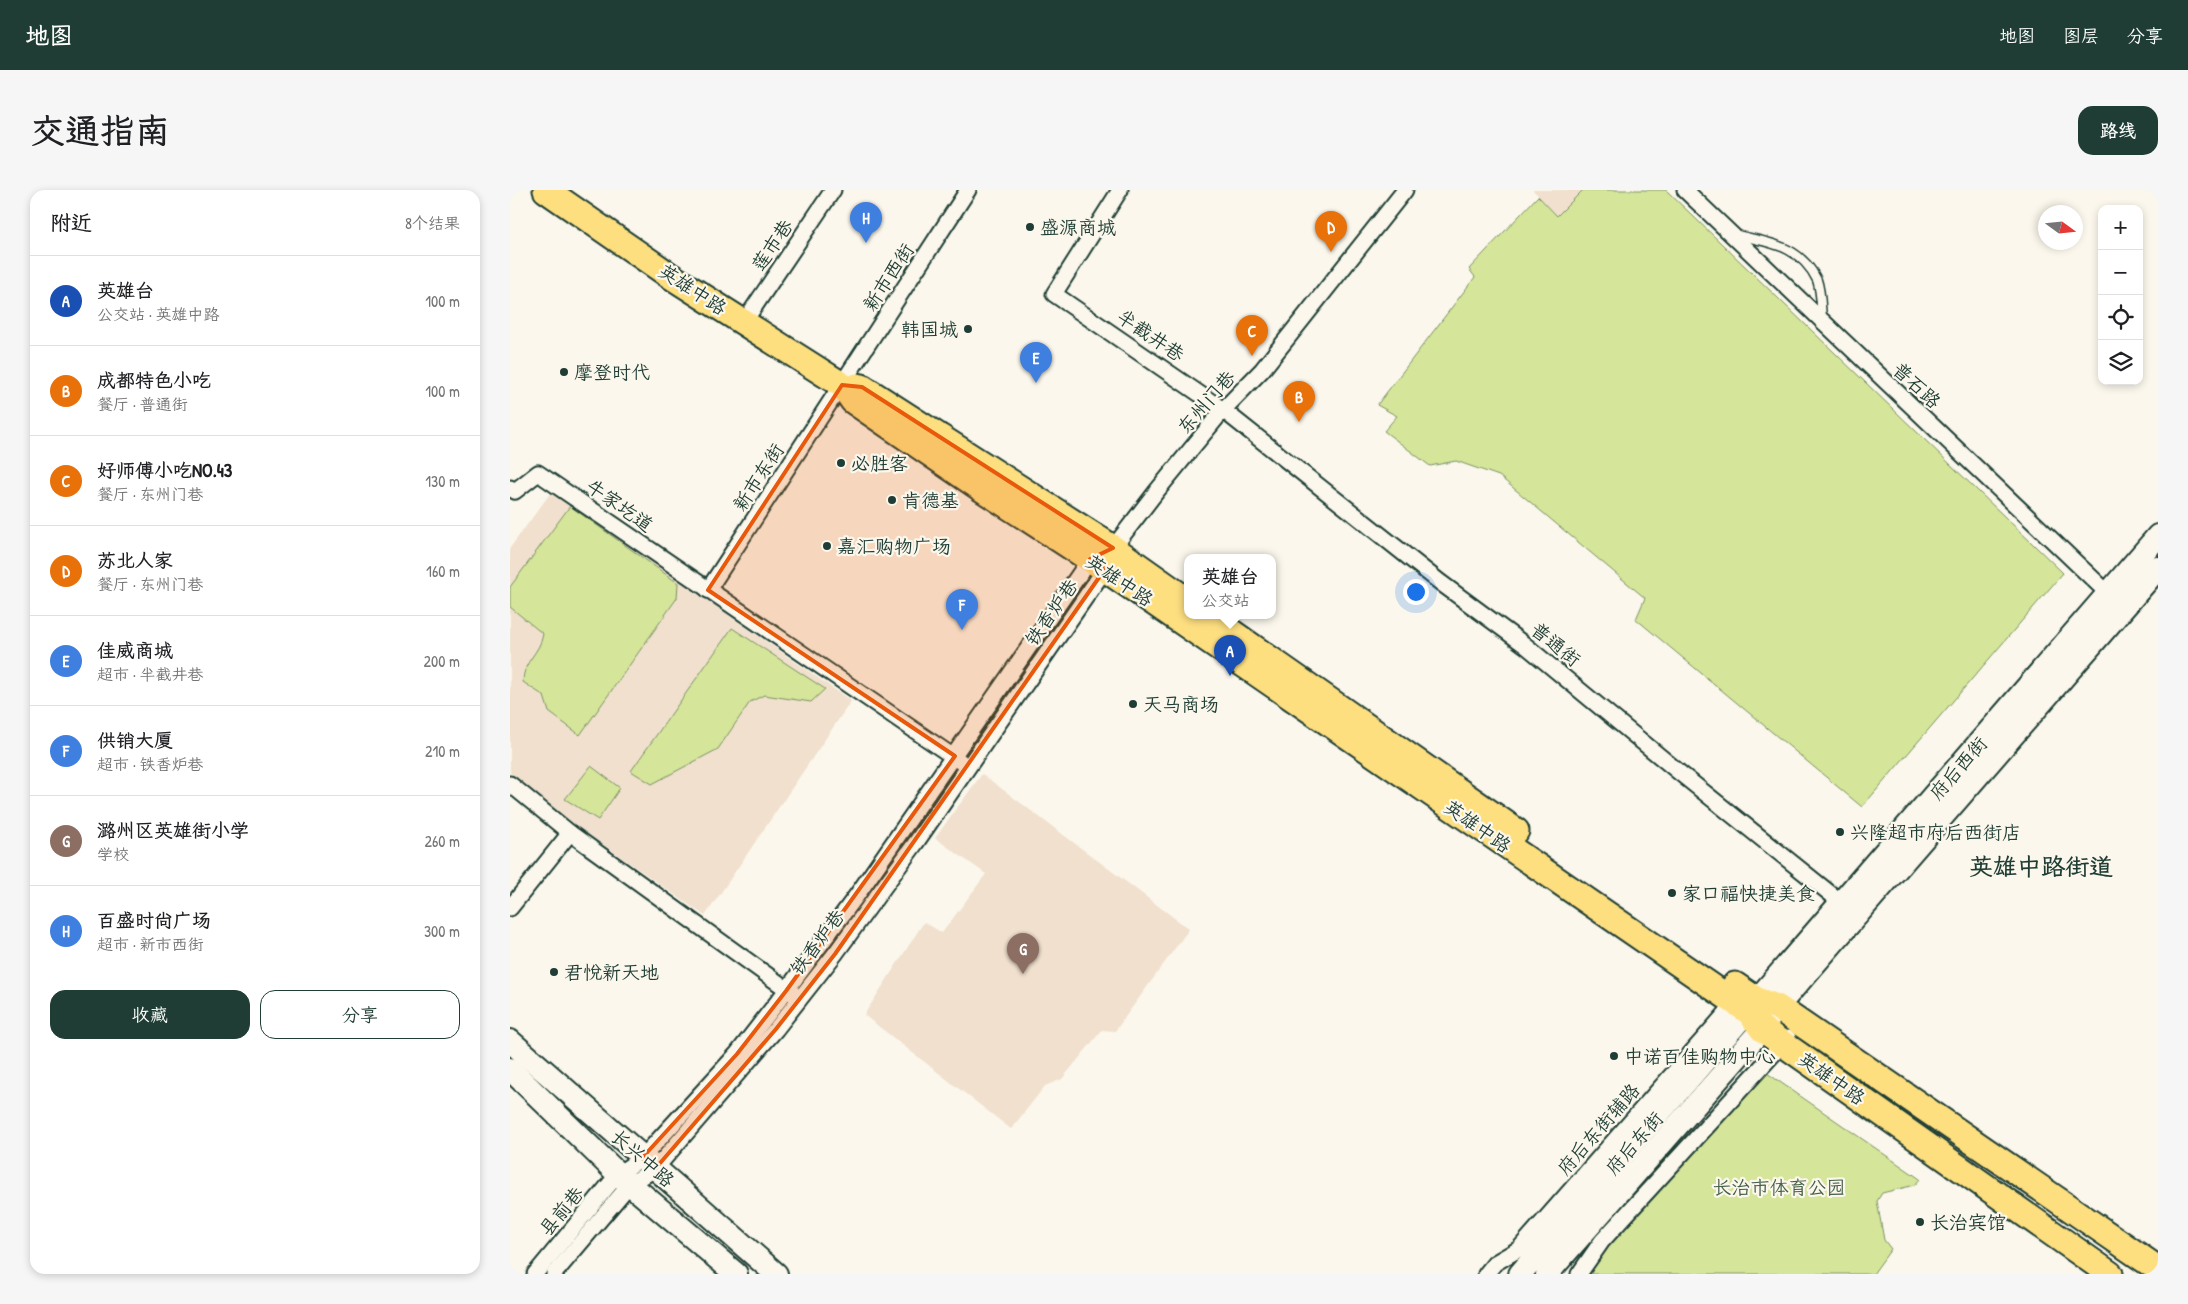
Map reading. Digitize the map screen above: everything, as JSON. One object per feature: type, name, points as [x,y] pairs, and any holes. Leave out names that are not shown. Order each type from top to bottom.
[{"type":"main road","name":"英雄中路","points":[[546,190],[661,269],[842,385],[854,401],[979,487],[1103,559],[1184,599]]},
{"type":"main road","name":"府后西街","points":[[1756,1010],[1850,909],[2116,600],[2158,536]]},
{"type":"main road","name":"英雄中路","points":[[1103,559],[1184,615]]},
{"type":"main road","name":"府后西街","points":[[2116,600],[2158,568]]},
{"type":"main road","name":"英雄中路","points":[[1190,619],[1756,1010],[1800,1023],[2158,1269]]},
{"type":"main road","name":"英雄中路","points":[[1214,619],[1756,1010],[1784,1044],[2110,1274]]},
{"type":"main road","name":"府后东街","points":[[1520,1274],[1756,1010]]},
{"type":"main road","name":"府后东街","points":[[1547,1274],[1756,1010]]},
{"type":"main road","name":"长兴中路","points":[[510,1041],[648,1164],[776,1274]]},
{"type":"main road","name":"长兴中路","points":[[510,1069],[624,1179],[736,1274]]},
{"type":"street","name":"莲市巷","points":[[744,322],[833,190]]},
{"type":"street","name":"新市西街","points":[[842,385],[968,190]]},
{"type":"street","name":"东州门巷","points":[[1103,559],[1223,410],[1262,370],[1405,190]]},
{"type":"street","name":"普石路","points":[[1685,190],[2116,600]]},
{"type":"street","name":"半截井巷","points":[[1116,192],[1054,294],[1223,410]]},
{"type":"street","name":"新市东街","points":[[708,590],[842,385]]},
{"type":"street","name":"普通街","points":[[1223,410],[1442,583],[1525,645],[1850,909]]},
{"type":"street","name":"牛家圪道","points":[[510,488],[516,491],[538,472],[708,590]]},
{"type":"street","name":"铁香炉巷","points":[[648,1164],[786,991],[954,756],[1103,559]]},
{"type":"street","name":"铁香炉巷","points":[[648,1164],[770,1037],[801,998],[915,844],[967,768],[1103,559]]},
{"type":"street","points":[[708,590],[954,756],[967,768]]},
{"type":"street","points":[[510,784],[570,833],[786,991],[801,998]]},
{"type":"street","points":[[510,908],[570,833]]},
{"type":"street","name":"府后东街辅路","points":[[1486,1274],[1496,1263],[1518,1249],[1756,1010]]},
{"type":"street","points":[[1579,1274],[1602,1241],[1784,1044],[1800,1023]]},
{"type":"street","points":[[624,1179],[648,1164]]},
{"type":"street","name":"县前巷","points":[[535,1274],[624,1179]]},
{"type":"street","name":"县前巷","points":[[554,1274],[624,1179]]},
{"type":"lane","points":[[1729,233],[1781,246],[1802,257],[1817,282],[1823,323]]},
{"type":"highlighted area","points":[[842,385],[862,387],[1113,548],[1090,559],[1105,569],[835,954],[776,1029],[655,1169],[642,1158],[737,1054],[786,991],[955,756],[708,590]]},
{"type":"shaded area","points":[[1533,190],[1583,190],[1557,216]]},
{"type":"shaded area","points":[[552,491],[851,701],[705,916],[578,827],[510,773],[510,548]]},
{"type":"shaded area","points":[[982,774],[1189,929],[1115,1031],[1102,1030],[1062,1079],[1045,1086],[1011,1129],[864,1015],[924,922],[942,933],[986,874],[935,838]]},
{"type":"green space","points":[[1583,190],[1666,190],[2063,573],[1862,807],[1636,619],[1645,598],[1499,476],[1456,461],[1430,466],[1384,431],[1397,416],[1377,405],[1475,277],[1469,269],[1538,196],[1557,216]]},
{"type":"green space","points":[[570,506],[678,583],[677,598],[580,735],[549,712],[544,696],[523,682],[526,668],[539,647],[543,634],[510,607],[510,587]]},
{"type":"green space","points":[[732,628],[825,689],[811,702],[764,695],[750,702],[718,749],[652,784],[631,771]]},
{"type":"green space","points":[[591,766],[620,788],[598,820],[565,799]]},
{"type":"green space","name":"长治市体育公园","points":[[1767,1073],[1920,1179],[1915,1185],[1882,1193],[1877,1201],[1884,1240],[1891,1249],[1873,1274],[1584,1274],[1597,1255]]},
{"type":"place","name":"盛源商城","points":[[1030,227]]},
{"type":"place","name":"百盛时尚广场","points":[[866,243]]},
{"type":"place","name":"苏北人家","points":[[1331,252]]},
{"type":"place","name":"韩国城","points":[[968,329]]},
{"type":"place","name":"好师傅小吃NO.43","points":[[1252,356]]},
{"type":"place","name":"摩登时代","points":[[564,372]]},
{"type":"place","name":"佳威商城","points":[[1036,383]]},
{"type":"place","name":"成都特色小吃","points":[[1299,422]]},
{"type":"place","name":"必胜客","points":[[841,463]]},
{"type":"place","name":"肯德基","points":[[892,500]]},
{"type":"place","name":"嘉汇购物广场","points":[[827,546]]},
{"type":"place","name":"供销大厦","points":[[962,630]]},
{"type":"place","name":"英雄台","points":[[1230,676]]},
{"type":"place","name":"天马商场","points":[[1133,704]]},
{"type":"place","name":"兴隆超市府后西街店","points":[[1840,832]]},
{"type":"place","name":"家口福快捷美食","points":[[1672,893]]},
{"type":"place","name":"君悦新天地","points":[[554,972]]},
{"type":"place","name":"潞州区英雄街小学","points":[[1023,974]]},
{"type":"place","name":"中诺百佳购物中心","points":[[1614,1056]]},
{"type":"place","name":"长治宾馆","points":[[1920,1222]]},
{"type":"district","name":"英雄中路街道","points":[[2041,867]]}]
